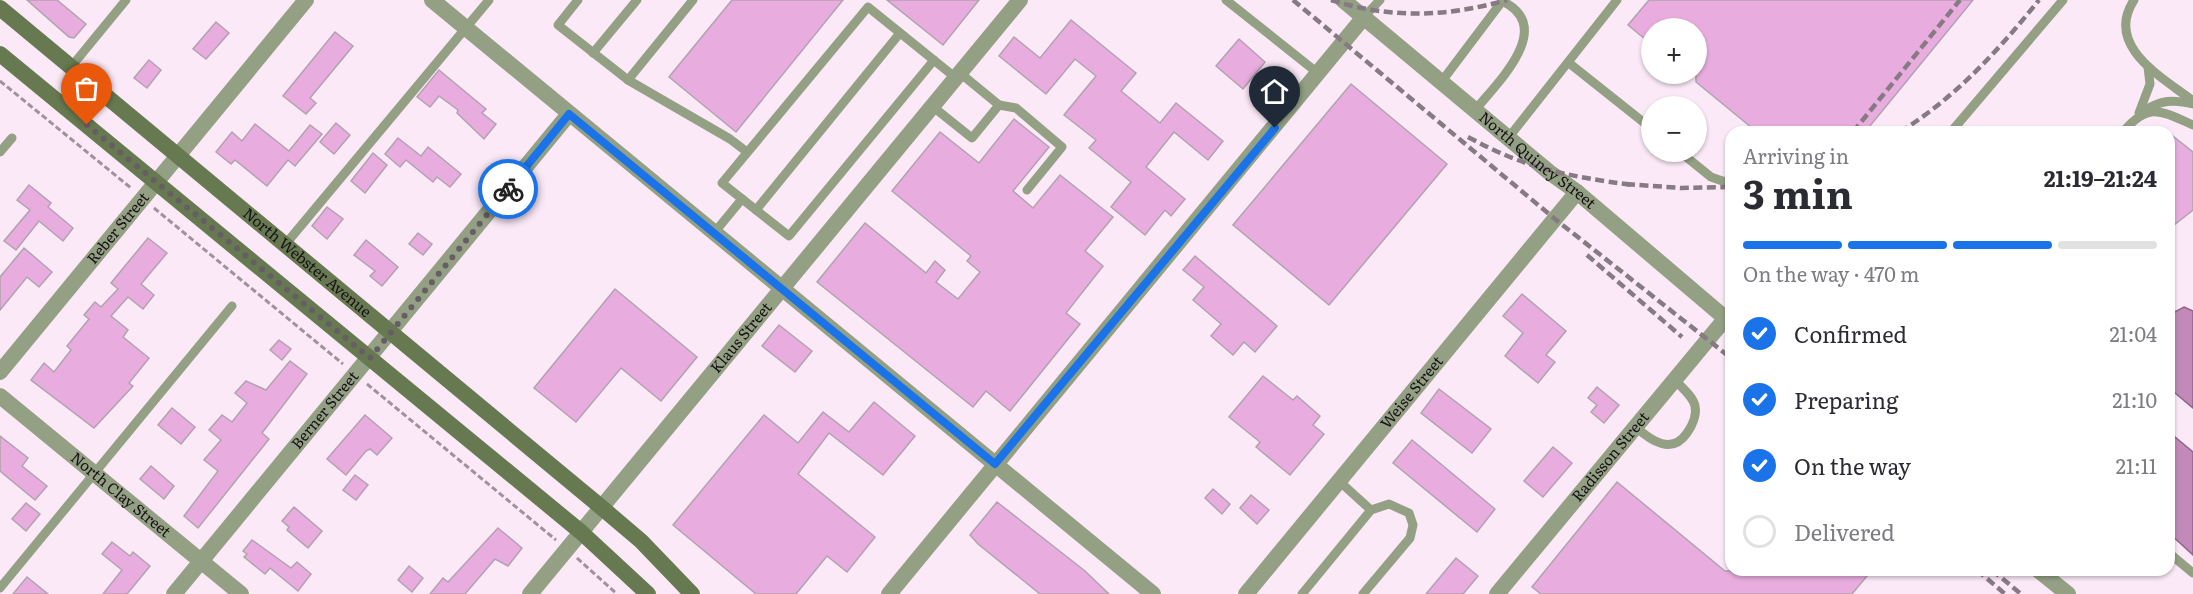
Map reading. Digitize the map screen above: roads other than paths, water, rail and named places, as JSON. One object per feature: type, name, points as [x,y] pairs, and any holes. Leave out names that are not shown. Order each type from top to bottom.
[{"type":"main road","name":"North Webster Avenue","points":[[0,8],[601,507],[641,541],[692,594]]},
{"type":"main road","points":[[0,54],[581,532],[648,594]]},
{"type":"street","name":"Reber Street","points":[[0,372],[306,0]]},
{"type":"street","points":[[432,0],[1153,594]]},
{"type":"street","name":"Klaus Street","points":[[530,594],[1020,0]]},
{"type":"street","name":"North Quincy Street","points":[[1343,0],[1509,136],[1549,172],[1577,192],[1725,318]]},
{"type":"street","points":[[889,594],[1364,17]]},
{"type":"street","name":"Berner Street","points":[[174,594],[569,114]]},
{"type":"street","name":"Weise Street","points":[[1246,594],[1577,192]]},
{"type":"street","name":"Radisson Street","points":[[1497,594],[1675,380],[1725,324]]},
{"type":"street","name":"North Clay Street","points":[[0,396],[241,594]]},
{"type":"street","points":[[2046,576],[2068,594]]},
{"type":"lane","points":[[72,67],[126,0]]},
{"type":"lane","points":[[285,246],[489,0]]},
{"type":"lane","points":[[578,0],[558,25],[628,80],[730,139],[747,152]]},
{"type":"lane","points":[[593,53],[637,0]]},
{"type":"lane","points":[[628,80],[693,0]]},
{"type":"lane","points":[[1226,0],[1319,74]]},
{"type":"lane","points":[[1364,17],[1380,0]]},
{"type":"lane","points":[[1509,136],[1617,0]]},
{"type":"lane","points":[[1956,126],[2063,0]]},
{"type":"lane","points":[[2134,0],[2124,22],[2125,34],[2134,51],[2148,67],[2193,103]]},
{"type":"lane","points":[[1442,81],[1503,1],[1516,8],[1522,20],[1524,41],[1518,58],[1476,109]]},
{"type":"lane","points":[[934,60],[789,236],[722,183],[868,7],[934,60],[999,105],[1016,108],[1062,147],[1027,190]]},
{"type":"lane","points":[[756,210],[900,33]]},
{"type":"lane","points":[[1569,63],[1641,120]]},
{"type":"lane","points":[[2128,126],[2144,106],[2150,84],[2148,67]]},
{"type":"lane","points":[[2137,116],[2155,103],[2176,100],[2193,103]]},
{"type":"lane","points":[[932,106],[972,138],[999,105]]},
{"type":"lane","points":[[2137,116],[2153,110],[2193,125]]},
{"type":"lane","points":[[0,152],[12,138]]},
{"type":"lane","points":[[1692,162],[1711,177],[1725,182]]},
{"type":"lane","points":[[714,233],[742,199]]},
{"type":"lane","points":[[0,588],[232,306]]},
{"type":"lane","points":[[1636,427],[1657,443],[1668,445],[1683,440],[1692,427],[1695,407],[1690,396],[1675,380]]},
{"type":"lane","points":[[1339,481],[1371,510]]},
{"type":"lane","points":[[1302,594],[1371,510],[1389,504],[1409,513],[1413,525],[1410,538],[1366,593]]},
{"type":"lane","points":[[2175,558],[2193,573]]},
{"type":"railway","points":[[1293,0],[1555,219],[1725,353]]},
{"type":"railway","points":[[1331,0],[1375,10],[1419,14],[1463,10],[1507,0]]},
{"type":"railway","points":[[1858,126],[1960,0]]},
{"type":"railway","points":[[1909,126],[1940,104],[1975,72],[2039,0]]},
{"type":"railway","points":[[1468,137],[1509,157],[1548,170],[1632,185]]},
{"type":"railway","points":[[1626,184],[1681,188],[1725,187]]},
{"type":"railway","points":[[1587,255],[1682,337]]},
{"type":"railway","points":[[1984,576],[2005,594]]},
{"type":"railway","points":[[1999,576],[2021,594]]}]
